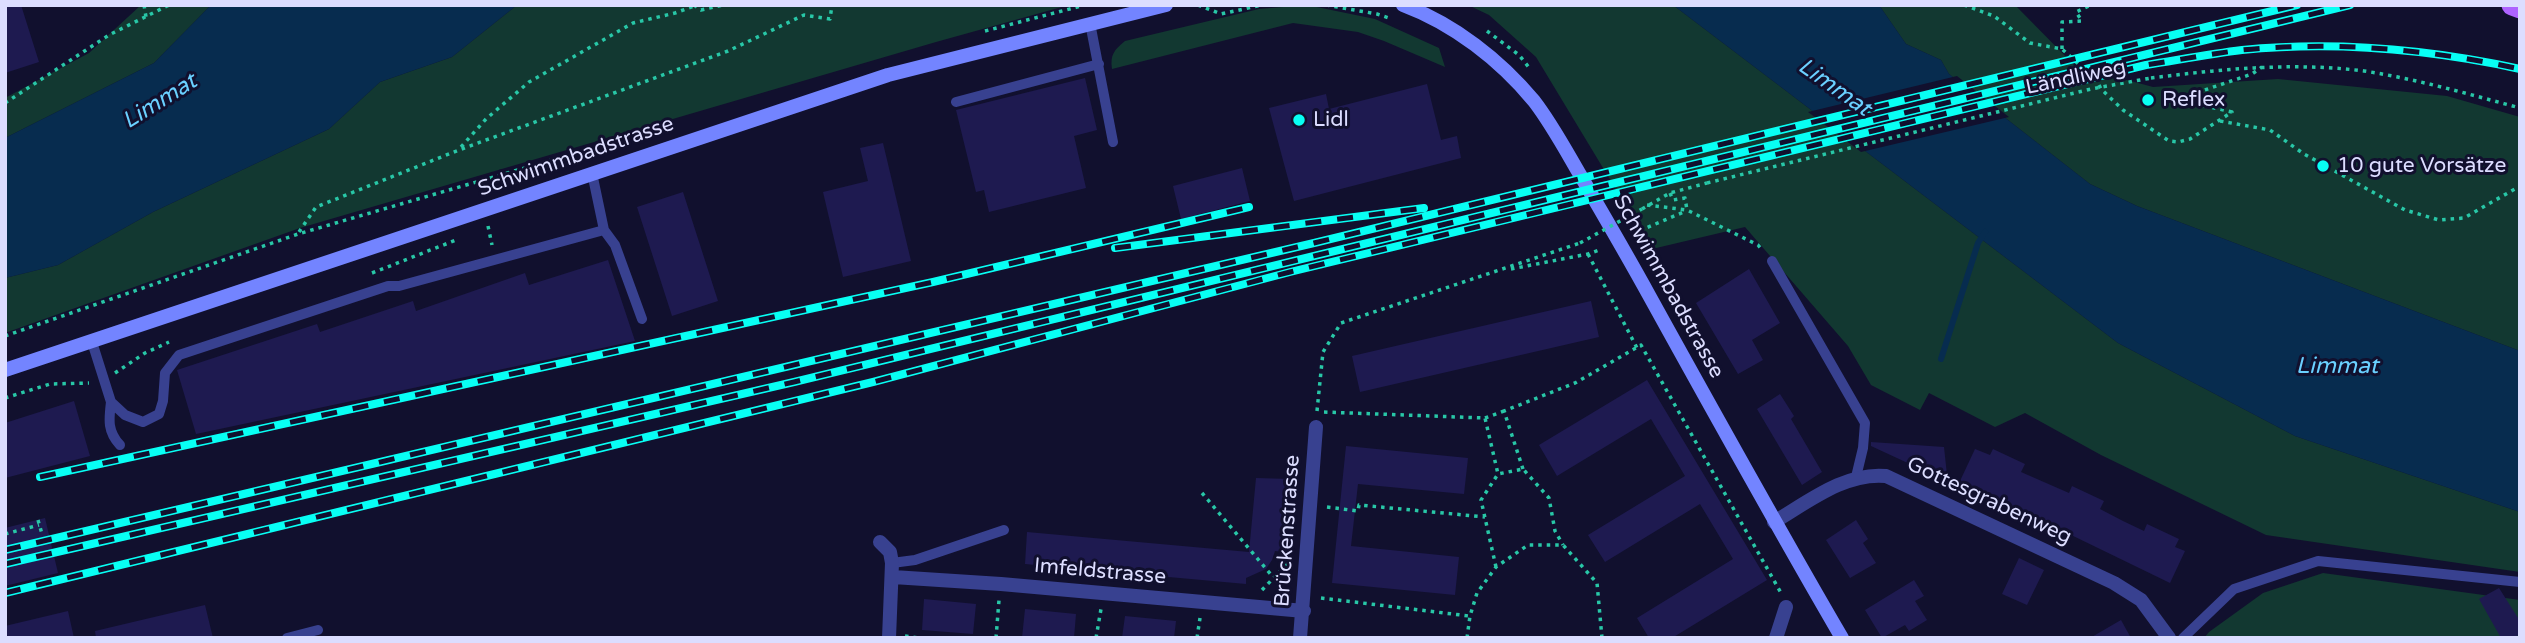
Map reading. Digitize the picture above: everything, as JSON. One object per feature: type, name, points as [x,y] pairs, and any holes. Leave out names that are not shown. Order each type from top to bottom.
[{"type":"main road","name":"Schwimmbadstrasse","points":[[5,370],[888,75],[1166,5]]},
{"type":"main road","name":"Schwimmbadstrasse","points":[[1403,5],[1452,29],[1482,50],[1510,74],[1535,103],[1613,231],[1774,522],[1842,638]]},
{"type":"main road","points":[[2512,5],[2520,8]]},
{"type":"street","name":"Brückenstrasse","points":[[1300,638],[1316,419]]},
{"type":"street","name":"Gottesgrabenweg","points":[[1774,522],[1856,477],[1871,474],[1886,476],[2114,583],[2141,600],[2169,638]]},
{"type":"street","points":[[880,542],[890,552],[892,570],[889,638]]},
{"type":"street","name":"Imfeldstrasse","points":[[892,570],[1001,584],[1304,611]]},
{"type":"street","points":[[1776,638],[1784,602]]},
{"type":"lane","points":[[1090,23],[1113,142]]},
{"type":"lane","points":[[956,102],[1099,64]]},
{"type":"lane","points":[[592,173],[604,230],[615,245],[642,319]]},
{"type":"lane","points":[[111,402],[125,415],[143,422],[159,414],[165,373],[179,355],[388,286],[399,286],[604,230]]},
{"type":"lane","points":[[1772,261],[1865,423],[1863,448],[1856,477]]},
{"type":"lane","points":[[92,342],[111,402],[108,422],[113,437],[120,445]]},
{"type":"lane","points":[[892,570],[1004,530]]},
{"type":"lane","points":[[2183,638],[2234,589],[2318,561],[2520,582]]},
{"type":"lane","points":[[287,638],[318,630]]},
{"type":"path","points":[[144,5],[146,18]]},
{"type":"path","points":[[5,103],[109,35],[169,5]]},
{"type":"path","points":[[459,150],[486,119],[529,82],[633,23],[675,13],[694,5],[701,10],[723,5]]},
{"type":"path","points":[[298,234],[316,206],[728,51],[804,15],[830,19],[832,5]]},
{"type":"path","points":[[1198,5],[1221,14],[1262,5]]},
{"type":"path","points":[[1326,5],[1377,14],[1399,22]]},
{"type":"path","points":[[1964,5],[1994,16],[2031,43],[2062,49],[2097,81],[2101,89],[2123,110],[2169,141],[2190,139],[2232,111],[2183,101],[2184,97],[2252,74],[2262,67]]},
{"type":"path","points":[[2062,49],[2062,22],[2082,21],[2076,12],[2091,5]]},
{"type":"path","name":"Ländliweg","points":[[1499,272],[1580,243],[1670,193],[2091,89],[2151,78],[2262,67],[2325,68],[2431,84],[2520,108]]},
{"type":"path","points":[[2218,120],[2270,130],[2304,154],[2405,209],[2439,220],[2464,218],[2520,186]]},
{"type":"path","points":[[5,337],[298,234],[576,153],[609,149]]},
{"type":"path","points":[[1670,193],[1673,200],[1685,198],[1688,210]]},
{"type":"path","points":[[1647,205],[1688,210],[1758,245],[1772,261]]},
{"type":"path","points":[[1632,234],[1688,210]]},
{"type":"path","points":[[1589,226],[1595,237]]},
{"type":"path","points":[[1602,249],[1499,272],[1341,323],[1323,352],[1316,419],[1485,418],[1575,383],[1641,345],[1784,602]]},
{"type":"path","points":[[1588,254],[1637,348]]},
{"type":"path","points":[[1504,411],[1523,469],[1549,498],[1555,531],[1563,545],[1597,583],[1602,638]]},
{"type":"path","points":[[1485,418],[1498,474]]},
{"type":"path","points":[[1496,567],[1481,500],[1498,474],[1523,469]]},
{"type":"path","points":[[1202,493],[1273,577]]},
{"type":"path","points":[[1311,505],[1358,511],[1359,505],[1485,517]]},
{"type":"path","points":[[5,534],[38,522],[42,534]]},
{"type":"path","points":[[1248,606],[1273,577],[1308,545]]},
{"type":"path","points":[[1467,638],[1477,593],[1496,567],[1528,545],[1563,545]]},
{"type":"path","points":[[996,638],[1001,584]]},
{"type":"path","points":[[1097,638],[1103,593]]},
{"type":"path","points":[[1305,596],[1470,616]]},
{"type":"green space","points":[[141,5],[211,5],[154,63],[5,138],[5,98],[89,53]]},
{"type":"green space","points":[[517,5],[1069,5],[300,228],[5,333],[5,278],[58,265],[153,212],[329,129],[380,82],[452,57]]},
{"type":"green space","points":[[1307,5],[1375,19],[1439,48],[1445,67],[1358,32],[1293,23],[1112,69],[1114,53],[1125,41],[1259,9]]},
{"type":"green space","points":[[1468,5],[1673,5],[2118,343],[2295,436],[2520,512],[2520,572],[2266,535],[2101,455],[2025,413],[1995,427],[1929,393],[1920,410],[1871,385],[1848,346],[1745,227],[1652,249],[1536,57],[1489,15]]},
{"type":"green space","points":[[1879,5],[2015,5],[2075,66],[2153,87],[2278,79],[2447,96],[2520,117],[2520,351],[2137,206],[2090,184],[1949,74],[1941,60],[1906,44]]},
{"type":"green space","points":[[2323,573],[2520,600],[2520,638],[2204,638],[2263,593]]},
{"type":"water","name":"Limmat","points":[[211,5],[517,5],[452,57],[380,82],[329,129],[153,212],[58,265],[5,278],[5,138],[154,63]]},
{"type":"water","name":"Limmat","points":[[1673,5],[1879,5],[1906,44],[1941,60],[1949,74],[2090,184],[2137,206],[2520,351],[2520,512],[2295,436],[2118,343]]},
{"type":"pier","points":[[1957,76],[2009,117],[1861,152],[1808,112]]},
{"type":"building","points":[[5,5],[21,5],[39,62],[5,73]]},
{"type":"building","points":[[1085,78],[1097,130],[1074,136],[1086,188],[989,212],[984,190],[976,192],[956,110]]},
{"type":"building","points":[[1427,84],[1441,140],[1457,136],[1461,158],[1294,201],[1269,108],[1326,94],[1329,109]]},
{"type":"building","points":[[883,143],[911,261],[843,277],[823,192],[868,181],[860,148]]},
{"type":"building","points":[[1242,168],[1250,201],[1181,219],[1173,186]]},
{"type":"building","points":[[683,192],[718,301],[672,316],[637,207]]},
{"type":"building","points":[[608,260],[635,341],[196,434],[177,370],[317,324],[320,332],[413,301],[416,311],[525,273],[529,285]]},
{"type":"building","points":[[1749,269],[1780,323],[1752,340],[1763,360],[1738,374],[1696,303]]},
{"type":"building","points":[[1591,301],[1599,337],[1360,392],[1352,356]]},
{"type":"building","points":[[1647,380],[1767,580],[1672,638],[1649,638],[1637,618],[1733,559],[1700,504],[1605,562],[1588,535],[1685,476],[1651,419],[1557,476],[1539,445]]},
{"type":"building","points":[[1780,394],[1794,416],[1791,419],[1822,472],[1802,485],[1757,409]]},
{"type":"building","points":[[74,401],[90,456],[5,478],[5,423]]},
{"type":"building","points":[[1871,442],[1944,447],[1947,475],[1940,472],[1938,477],[1871,446]]},
{"type":"building","points":[[1346,446],[1468,458],[1464,494],[1358,484],[1351,546],[1459,557],[1455,595],[1332,583]]},
{"type":"building","points":[[1975,449],[1990,455],[1993,449],[2025,464],[2021,472],[2069,493],[2072,486],[2104,501],[2100,509],[2123,521],[2144,531],[2147,524],[2179,539],[2175,547],[2185,551],[2170,583],[1960,481]]},
{"type":"building","points":[[1256,478],[1290,479],[1284,552],[1275,551],[1266,569],[1246,578],[1246,584],[1025,564],[1027,532],[1249,552]]},
{"type":"building","points":[[45,518],[58,573],[5,586],[5,528]]},
{"type":"building","points":[[1856,520],[1868,539],[1863,543],[1876,563],[1850,578],[1826,540]]},
{"type":"building","points":[[2019,558],[2044,570],[2027,605],[2002,594]]},
{"type":"building","points":[[1914,580],[1924,596],[1915,601],[1927,620],[1909,631],[1905,625],[1882,638],[1865,610]]},
{"type":"building","points":[[2499,588],[2520,621],[2520,634],[2513,638],[2501,638],[2479,599]]},
{"type":"building","points":[[924,599],[976,604],[973,634],[922,630]]},
{"type":"building","points":[[205,605],[213,638],[96,638],[95,631]]},
{"type":"building","points":[[1025,609],[1076,614],[1074,638],[1022,638]]},
{"type":"building","points":[[68,611],[74,638],[5,638],[5,626]]},
{"type":"building","points":[[1125,616],[1176,621],[1174,638],[1122,638]]},
{"type":"building","points":[[2121,620],[2131,638],[2090,638]]},
{"type":"waterway","points":[[1941,359],[1978,243],[1985,232]]},
{"type":"railway","points":[[5,550],[1314,243],[2297,5]]},
{"type":"railway","points":[[5,564],[794,382],[2350,5]]},
{"type":"railway","points":[[5,593],[873,382],[1290,272],[2146,65],[2242,50],[2312,46],[2416,52],[2520,69]]},
{"type":"railway","points":[[40,477],[933,282],[1249,207]]},
{"type":"railway","points":[[1115,248],[1424,208]]},
{"type":"place","name":"Reflex","points":[[2148,100]]},
{"type":"place","name":"Lidl","points":[[1299,120]]},
{"type":"place","name":"10 gute Vorsätze","points":[[2323,166]]}]
